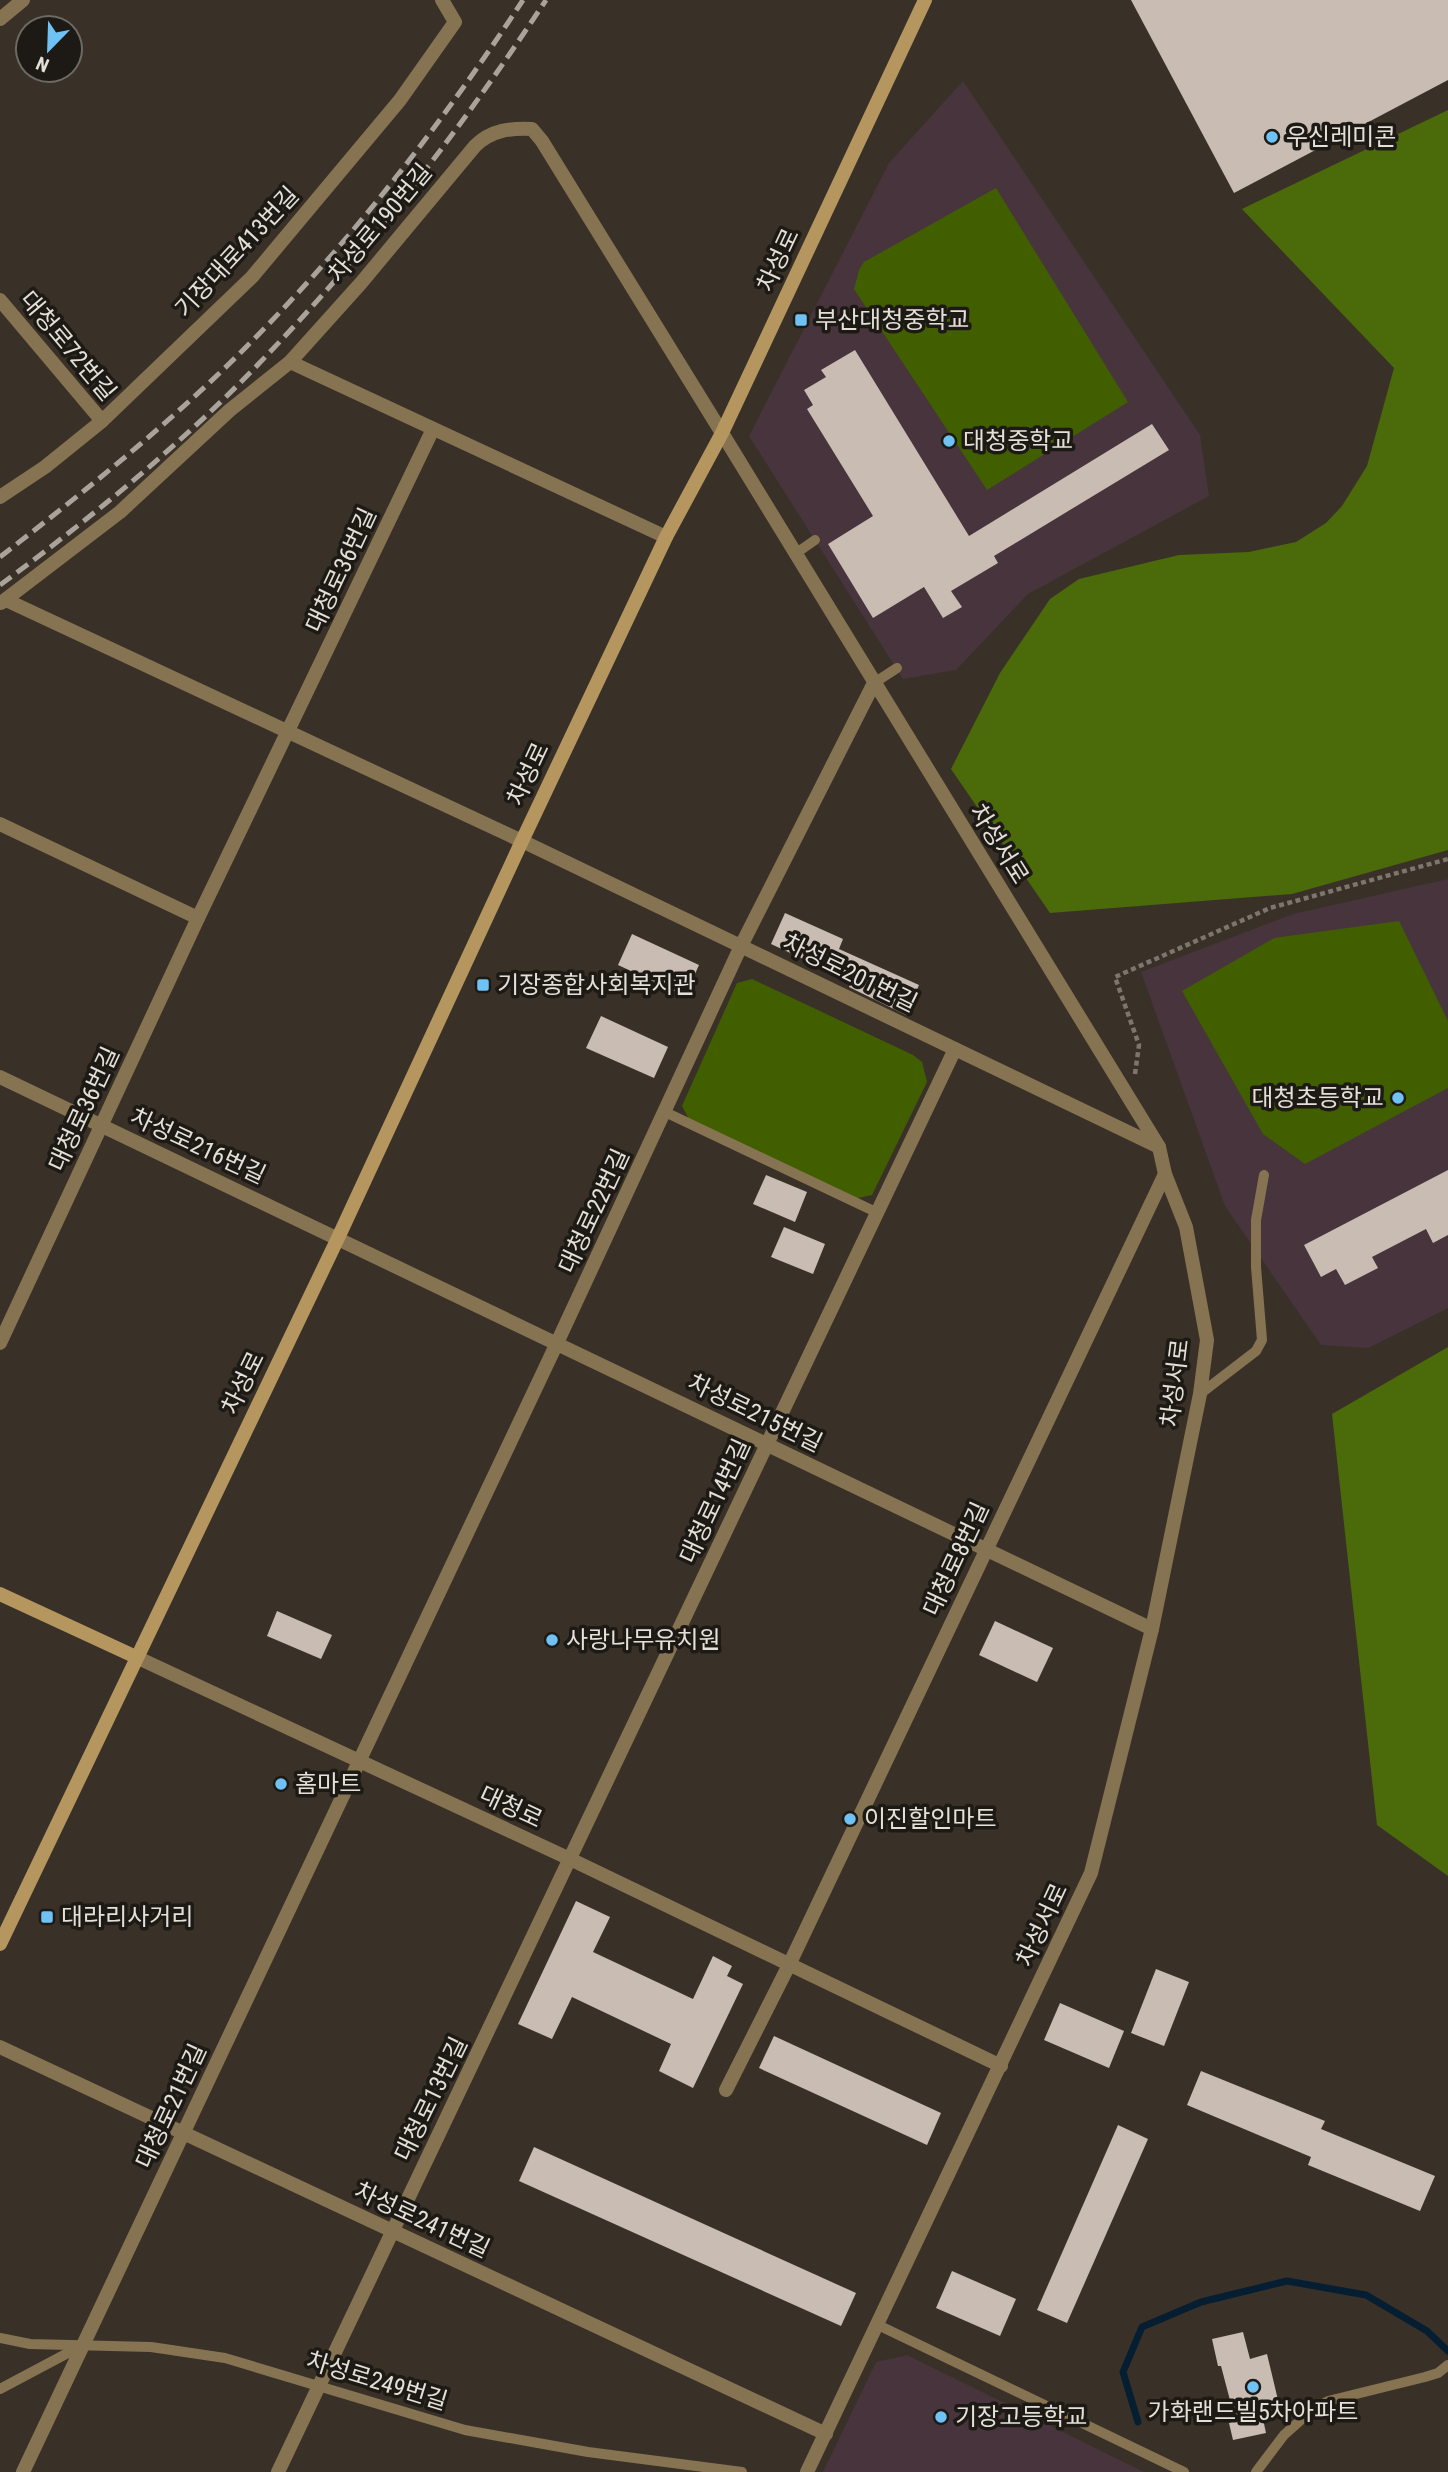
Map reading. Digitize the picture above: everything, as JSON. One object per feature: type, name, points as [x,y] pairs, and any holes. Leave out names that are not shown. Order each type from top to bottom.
[{"type":"main road","name":"차성로","points":[[0,1944],[338,1238],[666,537],[722,433],[925,0]]},
{"type":"main road","name":"대청로","points":[[0,1594],[136,1657]]},
{"type":"street","points":[[0,19],[23,0]]},
{"type":"street","name":"기장대로413번길","points":[[0,498],[45,467],[102,421],[253,276],[400,100],[455,22],[442,0]]},
{"type":"street","name":"차성로190번길","points":[[3,602],[120,512],[230,410],[290,362],[361,283],[486,135],[507,130],[532,129],[542,141],[722,433]]},
{"type":"street","name":"대청로72번길","points":[[0,300],[102,421]]},
{"type":"street","points":[[290,362],[666,537]]},
{"type":"street","name":"대청로36번길","points":[[0,1343],[5,1317],[101,1125],[433,429]]},
{"type":"street","name":"차성서로","points":[[722,433],[1159,1147],[1165,1174],[1186,1227],[1207,1340],[1200,1394],[1152,1629],[1091,1873],[807,2472]]},
{"type":"street","points":[[3,602],[289,731]]},
{"type":"street","name":"대청로22번길","points":[[360,1760],[741,946],[874,683]]},
{"type":"street","name":"차성로","points":[[289,731],[522,841]]},
{"type":"street","points":[[0,824],[198,918]]},
{"type":"street","name":"차성로201번길","points":[[522,841],[1159,1147]]},
{"type":"street","name":"대청로14번길","points":[[570,1860],[955,1049]]},
{"type":"street","name":"차성로216번길","points":[[0,1077],[338,1238]]},
{"type":"street","name":"대청로8번길","points":[[726,2090],[789,1965],[1165,1174]]},
{"type":"street","name":"차성로215번길","points":[[338,1238],[1152,1629]]},
{"type":"street","name":"대청로","points":[[136,1657],[360,1760],[1000,2066]]},
{"type":"street","name":"대청로21번길","points":[[23,2472],[360,1760]]},
{"type":"street","name":"대청로13번길","points":[[278,2472],[570,1860]]},
{"type":"street","name":"차성로241번길","points":[[0,2047],[826,2434]]},
{"type":"lane","points":[[795,554],[815,540]]},
{"type":"lane","points":[[874,683],[897,668]]},
{"type":"lane","points":[[665,1112],[878,1213]]},
{"type":"lane","points":[[1200,1394],[1256,1351],[1262,1340],[1256,1267],[1256,1220],[1264,1175]]},
{"type":"lane","points":[[878,2326],[1184,2472]]},
{"type":"lane","name":"차성로249번길","points":[[0,2338],[30,2344],[151,2347],[225,2358],[465,2430],[588,2452],[742,2472]]},
{"type":"lane","points":[[0,2389],[83,2344]]},
{"type":"lane","points":[[1256,2472],[1284,2435],[1320,2406],[1438,2373],[1448,2365]]},
{"type":"path","points":[[1132,1102],[1139,1045],[1115,977],[1270,908],[1448,859]]},
{"type":"shaded area","points":[[963,81],[1200,435],[1209,496],[1028,594],[956,670],[903,679],[749,436],[889,163]]},
{"type":"shaded area","points":[[1448,879],[1448,1308],[1368,1348],[1321,1345],[1225,1206],[1141,972],[1293,914]]},
{"type":"shaded area","name":"기장고등학교","points":[[907,2355],[1144,2472],[823,2472],[876,2362]]},
{"type":"green space","points":[[1448,110],[1448,850],[1292,894],[1050,913],[951,769],[1000,673],[1050,599],[1079,579],[1179,555],[1249,552],[1296,542],[1326,523],[1342,506],[1367,466],[1394,368],[1242,209]]},
{"type":"green space","points":[[996,188],[1128,402],[987,490],[854,289],[864,262]]},
{"type":"green space","points":[[1399,921],[1448,1021],[1448,1088],[1305,1164],[1263,1134],[1182,991],[1274,938]]},
{"type":"green space","points":[[752,979],[913,1055],[922,1062],[927,1082],[872,1195],[854,1199],[689,1119],[682,1106],[737,983]]},
{"type":"green space","points":[[1448,1347],[1448,1876],[1377,1825],[1332,1414]]},
{"type":"building","name":"우신레미콘","points":[[1131,0],[1448,0],[1448,80],[1234,193]]},
{"type":"building","points":[[855,350],[969,536],[1152,424],[1169,450],[994,556],[998,563],[951,591],[962,607],[943,618],[924,587],[873,618],[828,544],[873,516],[807,409],[813,405],[804,390],[826,377],[821,370]]},
{"type":"building","points":[[785,913],[843,939],[839,949],[919,985],[906,1015],[849,987],[851,981],[771,944]]},
{"type":"building","points":[[632,934],[699,965],[685,996],[618,965]]},
{"type":"building","points":[[601,1016],[668,1047],[654,1078],[586,1048]]},
{"type":"building","points":[[1448,1170],[1448,1235],[1433,1243],[1426,1229],[1372,1257],[1378,1268],[1345,1285],[1336,1269],[1321,1277],[1304,1245]]},
{"type":"building","points":[[766,1175],[807,1192],[795,1222],[753,1204]]},
{"type":"building","points":[[784,1227],[825,1244],[813,1274],[771,1257]]},
{"type":"building","points":[[277,1611],[332,1635],[321,1659],[267,1636]]},
{"type":"building","points":[[995,1621],[1053,1648],[1037,1682],[979,1655]]},
{"type":"building","points":[[576,1901],[610,1917],[593,1952],[693,1999],[713,1956],[732,1966],[727,1976],[743,1984],[693,2088],[659,2071],[671,2044],[572,1997],[552,2039],[518,2024]]},
{"type":"building","points":[[1156,1969],[1189,1982],[1164,2046],[1131,2033]]},
{"type":"building","points":[[1060,2003],[1124,2031],[1109,2068],[1044,2040]]},
{"type":"building","points":[[774,2036],[941,2113],[927,2145],[759,2068]]},
{"type":"building","points":[[1201,2071],[1325,2121],[1321,2129],[1435,2176],[1420,2211],[1308,2165],[1311,2157],[1187,2105]]},
{"type":"building","points":[[1118,2125],[1148,2139],[1067,2323],[1037,2310]]},
{"type":"building","points":[[534,2147],[856,2293],[841,2326],[519,2181]]},
{"type":"building","points":[[952,2271],[1016,2299],[1000,2336],[936,2308]]},
{"type":"building","name":"가화랜드빌5차아파트","points":[[1243,2332],[1250,2359],[1267,2354],[1278,2400],[1260,2405],[1266,2433],[1233,2440],[1229,2423],[1232,2422],[1231,2404],[1212,2339]]},
{"type":"waterway","points":[[1138,2422],[1123,2372],[1142,2327],[1201,2302],[1287,2281],[1366,2295],[1427,2331],[1448,2351]]},
{"type":"railway","points":[[0,557],[164,423],[227,366],[294,297],[365,216],[431,132],[523,0]]},
{"type":"railway","points":[[0,585],[140,475],[206,416],[269,353],[344,270],[415,183],[546,0]]},
{"type":"place","name":"우신레미콘","points":[[1272,137]]},
{"type":"place","name":"부산대청중학교","points":[[801,320]]},
{"type":"place","name":"대청중학교","points":[[949,441]]},
{"type":"place","name":"기장종합사회복지관","points":[[483,985]]},
{"type":"place","name":"대청초등학교","points":[[1398,1098]]},
{"type":"place","name":"사랑나무유치원","points":[[552,1640]]},
{"type":"place","name":"홈마트","points":[[281,1784]]},
{"type":"place","name":"이진할인마트","points":[[850,1819]]},
{"type":"place","name":"대라리사거리","points":[[47,1917]]},
{"type":"place","name":"가화랜드빌5차아파트","points":[[1253,2387]]},
{"type":"place","name":"기장고등학교","points":[[941,2417]]}]
